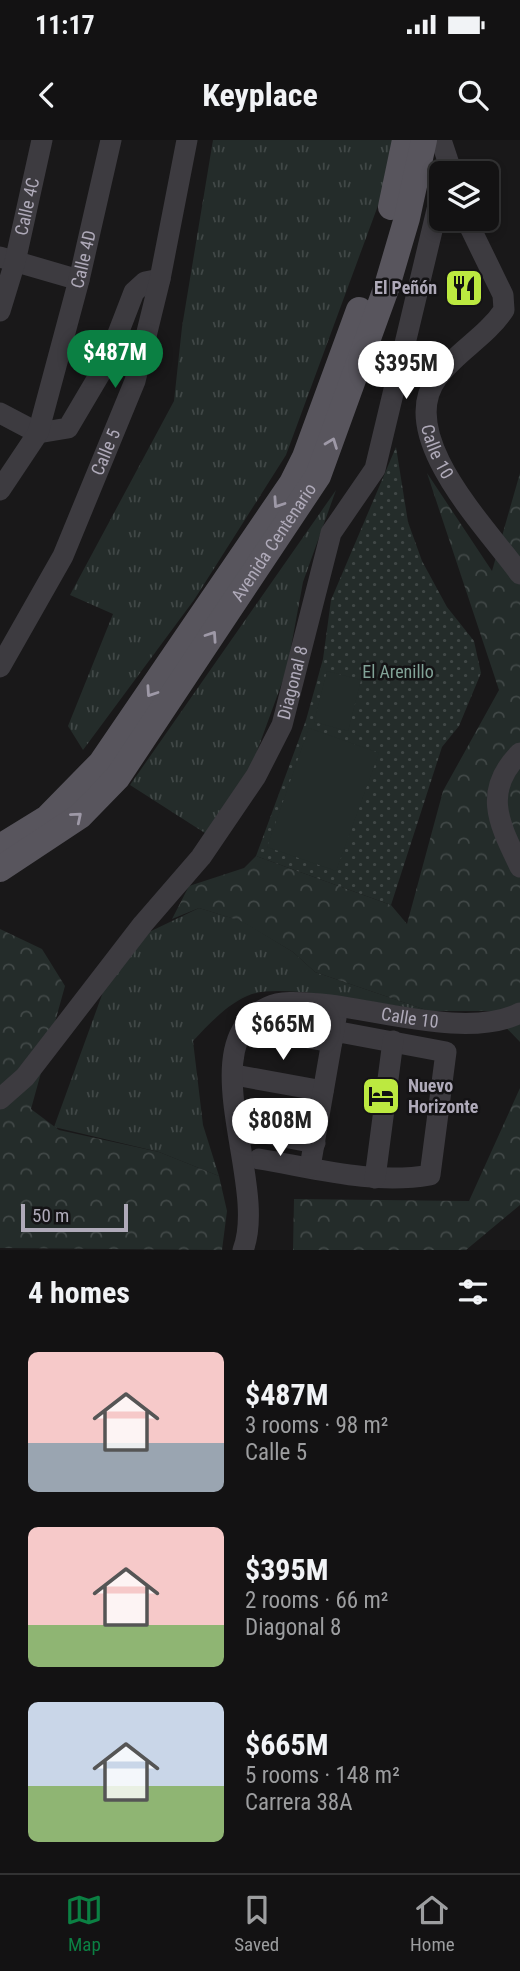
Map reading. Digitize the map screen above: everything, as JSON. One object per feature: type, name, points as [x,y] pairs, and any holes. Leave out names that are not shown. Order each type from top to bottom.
[{"type":"main road","name":"Avenida Centenario","points":[[0,846],[47,818],[101,763],[299,470],[372,274],[405,140]]},
{"type":"main road","name":"Avenida Centenario","points":[[0,869],[79,816],[117,778],[318,476],[387,286],[407,218],[425,140]]},
{"type":"street","name":"Calle 4C","points":[[0,311],[8,260],[42,140]]},
{"type":"street","name":"Calle 4D","points":[[0,490],[38,433],[79,280],[111,140]]},
{"type":"street","name":"Calle 5","points":[[0,667],[64,556],[135,381],[160,279],[187,140]]},
{"type":"street","points":[[441,140],[446,161]]},
{"type":"street","name":"Diagonal 8","points":[[0,1099],[25,1077],[143,924],[201,857],[256,776],[282,724],[331,533],[375,468],[432,231]]},
{"type":"street","name":"Calle 10","points":[[472,231],[503,295],[504,310],[492,328],[465,350],[436,380],[426,406],[428,433],[448,477],[520,574]]},
{"type":"street","points":[[8,260],[79,280]]},
{"type":"street","points":[[0,413],[38,433],[68,428],[107,362],[134,292],[145,282],[160,279]]},
{"type":"street","points":[[520,753],[507,766],[498,787],[497,810],[501,831],[520,867]]},
{"type":"street","name":"Calle 10","points":[[243,1250],[249,1235],[250,1205],[234,1097],[233,1047],[244,1024],[258,1011],[274,1004],[338,1006],[443,1021],[509,1019],[520,1013]]},
{"type":"street","points":[[310,1167],[338,1006]]},
{"type":"street","points":[[257,1029],[393,1041],[446,1052],[429,1175],[404,1179],[375,1178],[258,1159]]},
{"type":"street","points":[[375,1178],[393,1041]]},
{"type":"street","points":[[235,1075],[323,1091]]},
{"type":"street","points":[[254,1131],[314,1143]]},
{"type":"green space","points":[[213,140],[396,140],[390,173],[286,455],[194,600],[83,750],[68,726],[113,614],[70,595],[174,401],[182,327]]},
{"type":"green space","name":"El Arenillo","points":[[396,447],[408,522],[422,561],[447,607],[474,641],[481,673],[459,726],[442,747],[391,905],[256,856],[306,720],[323,659],[331,600]]},
{"type":"green space","points":[[427,473],[492,571],[520,473],[520,1042],[490,1011],[429,1011],[315,972],[293,952],[241,921],[199,908],[172,919],[189,886],[244,868],[256,856],[391,905],[407,924],[443,791],[499,690]]},
{"type":"green space","points":[[336,490],[303,582],[287,669],[252,765],[208,835],[130,785]]},
{"type":"green space","points":[[327,671],[361,680],[348,731],[314,722]]},
{"type":"green space","points":[[309,728],[379,753],[336,871],[267,847]]},
{"type":"green space","points":[[199,908],[242,921],[293,952],[315,972],[429,1011],[339,996],[289,991],[252,994],[227,1008],[193,1041],[203,1125],[219,1176],[159,1152],[54,1127],[107,981],[147,933]]},
{"type":"green space","points":[[0,929],[42,949],[65,986],[31,1109],[59,1130],[159,1152],[219,1176],[227,1211],[222,1250],[0,1248]]},
{"type":"green space","points":[[520,1088],[520,1205],[466,1250],[293,1250],[294,1199],[469,1201]]},
{"type":"place","name":"El Peñón","points":[[464,288]]},
{"type":"place","name":"Nuevo Horizonte","points":[[381,1096]]}]
